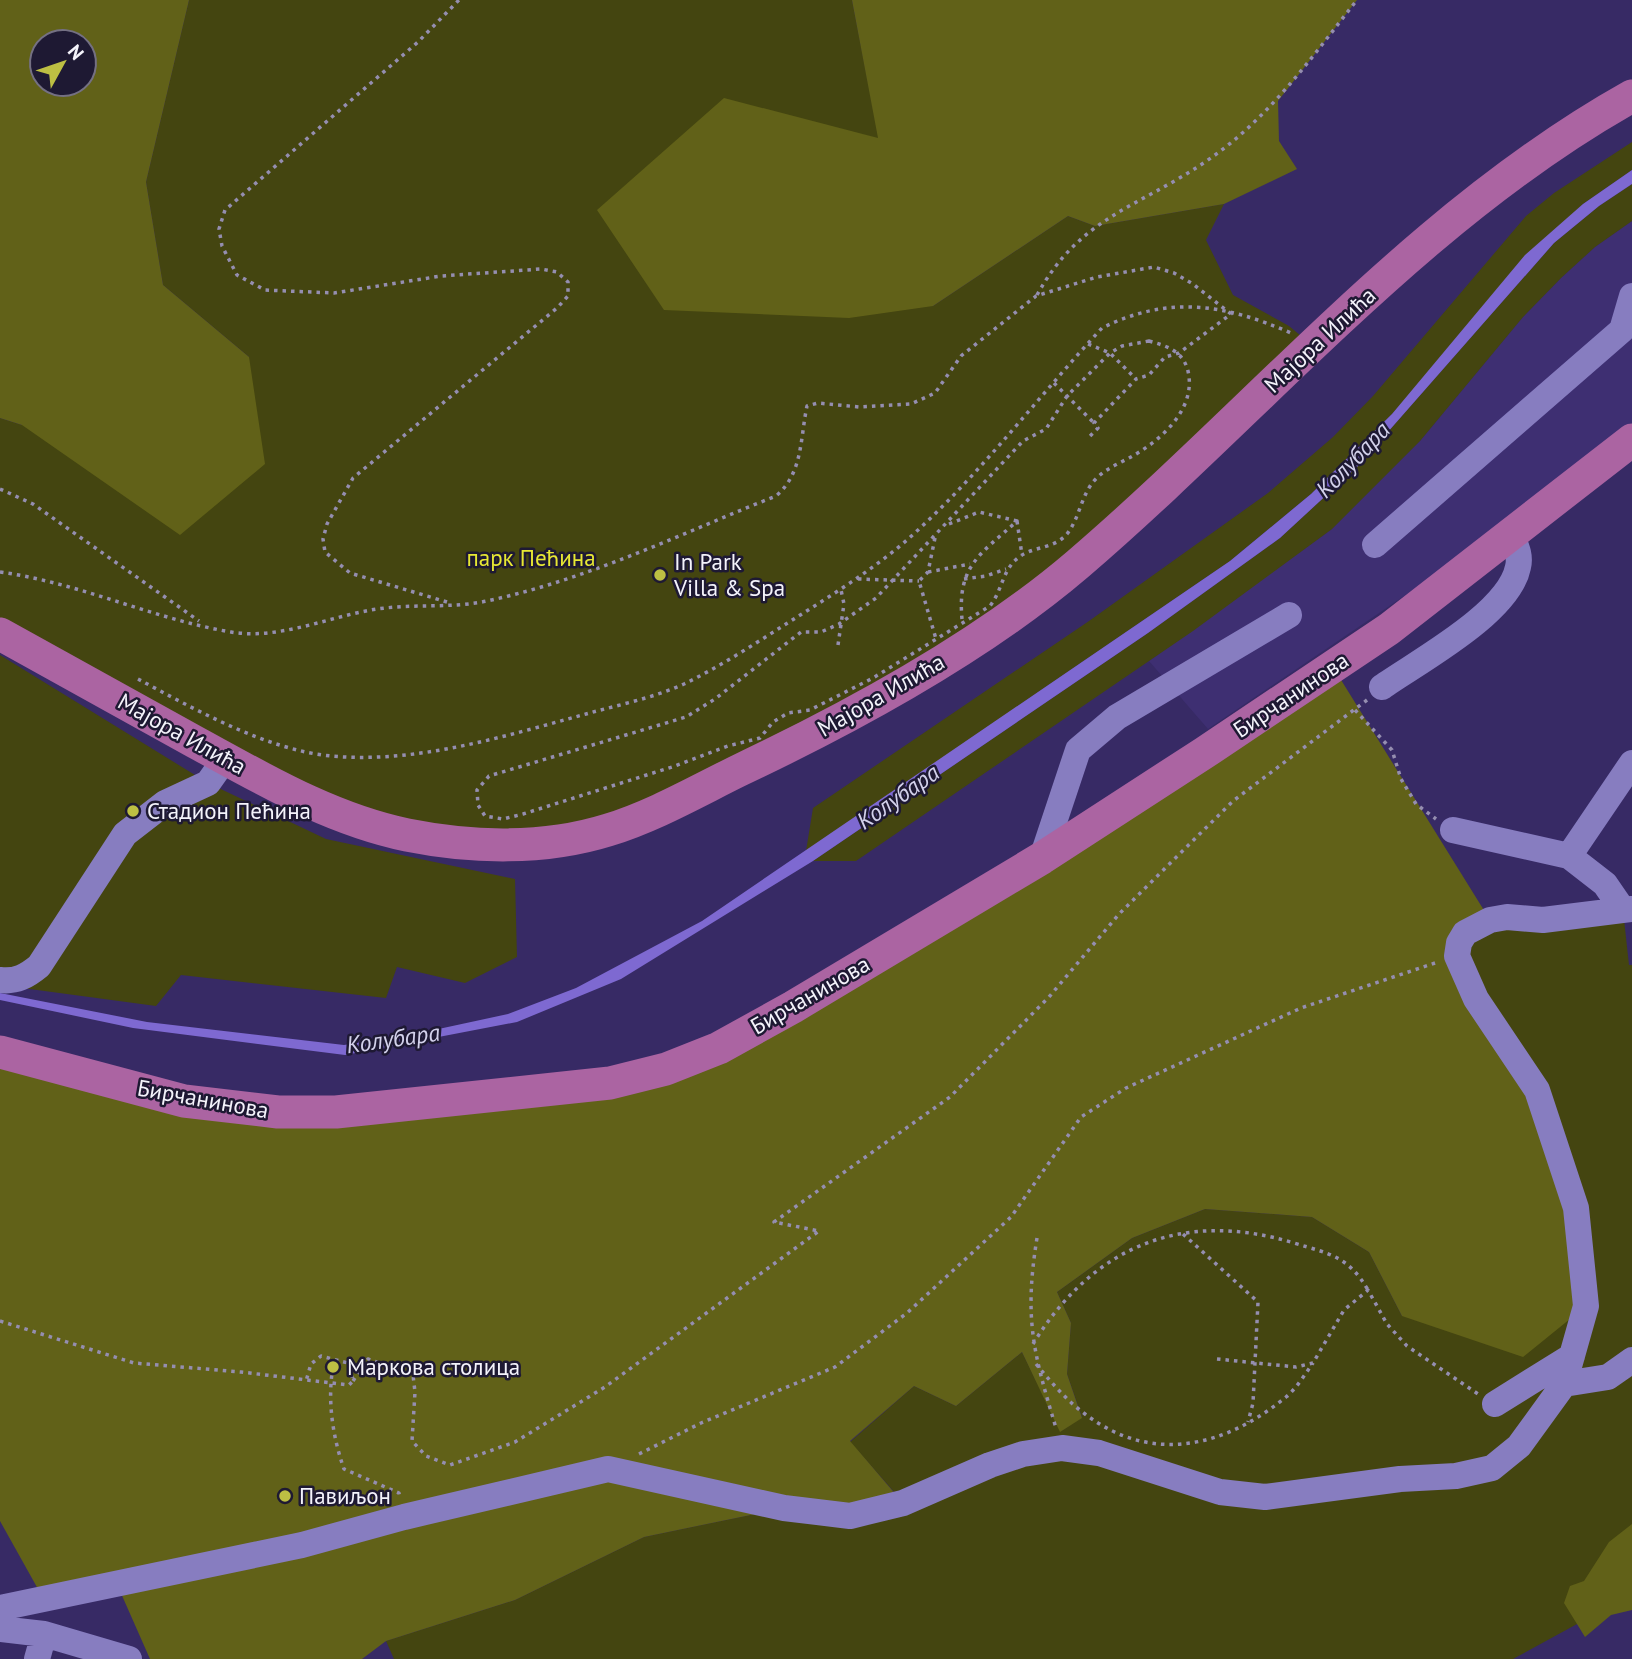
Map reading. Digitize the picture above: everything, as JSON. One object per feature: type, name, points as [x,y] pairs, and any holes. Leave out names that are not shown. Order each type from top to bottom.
[{"type":"main road","name":"Мајора Илића","points":[[0,634],[225,759],[285,791],[341,816],[404,834],[500,845],[574,839],[634,821],[797,743],[990,632],[1076,566],[1312,345],[1488,193],[1565,136],[1632,96]]},
{"type":"main road","name":"Бирчанинова","points":[[0,1052],[184,1101],[278,1112],[336,1112],[610,1083],[666,1069],[719,1048],[1042,858],[1389,629],[1512,536],[1632,440]]},
{"type":"street","points":[[1375,545],[1622,330],[1632,296]]},
{"type":"street","name":"Бирчанинова","points":[[1382,687],[1473,627],[1495,604],[1518,568],[1518,549],[1512,536]]},
{"type":"street","points":[[1042,858],[1077,750],[1117,717],[1289,615]]},
{"type":"street","points":[[0,980],[12,981],[28,975],[38,966],[125,834],[165,803],[208,783],[225,759]]},
{"type":"street","points":[[1569,856],[1632,763]]},
{"type":"street","points":[[1453,830],[1569,856],[1605,884],[1628,909]]},
{"type":"street","points":[[0,1608],[302,1545],[404,1517],[608,1469],[784,1508],[850,1516],[903,1503],[1012,1457],[1062,1448],[1110,1456],[1220,1492],[1265,1497],[1399,1479],[1456,1476],[1492,1468],[1519,1447],[1564,1384],[1586,1306],[1576,1208],[1537,1090],[1476,999],[1457,956],[1459,943],[1465,933],[1490,920],[1507,917],[1543,919],[1628,909]]},
{"type":"street","points":[[1495,1404],[1572,1356]]},
{"type":"street","points":[[1564,1384],[1608,1377],[1632,1360]]},
{"type":"street","points":[[0,1629],[40,1646],[130,1659]]},
{"type":"path","points":[[452,604],[350,573],[336,565],[325,552],[323,539],[327,524],[353,478],[557,309],[568,296],[568,282],[557,272],[541,270],[441,276],[334,293],[265,290],[237,275],[222,246],[219,229],[225,210],[418,42],[459,0]]},
{"type":"path","points":[[1036,296],[1053,266],[1094,226],[1206,162],[1278,101],[1357,0]]},
{"type":"path","points":[[0,572],[41,578],[232,632],[267,633],[403,605],[483,602],[559,584],[622,561],[776,496],[788,486],[795,470],[807,406],[818,402],[859,407],[911,404],[935,393],[961,356],[1036,296],[1097,277],[1154,267],[1174,273],[1193,284],[1231,314]]},
{"type":"path","points":[[127,674],[198,711],[298,749],[331,756],[398,755],[462,746],[533,729],[682,685],[731,659],[841,590],[905,541],[966,483],[1102,328],[1131,314],[1169,307],[1201,307],[1259,320],[1312,345]]},
{"type":"path","points":[[1094,423],[1136,379],[1149,375],[1165,357],[1179,353],[1231,314]]},
{"type":"path","points":[[964,579],[986,576],[1006,569],[1021,555],[1055,544],[1066,536],[1093,481],[1104,471],[1152,444],[1180,416],[1187,398],[1190,378],[1179,353],[1168,346],[1149,341],[1122,346],[1110,353],[1067,396],[1046,429],[1023,441],[876,598],[839,624],[821,632],[801,632],[715,699],[686,717],[489,776],[477,790],[478,805],[485,816],[503,818],[523,814],[672,767],[728,746],[760,738],[773,722],[788,713],[810,710],[873,678],[990,606],[1001,592],[1006,569]]},
{"type":"path","points":[[1088,344],[1110,353],[1136,379]]},
{"type":"path","points":[[1054,383],[1098,428],[1087,439]]},
{"type":"path","points":[[0,489],[33,504],[203,625]]},
{"type":"path","points":[[947,525],[979,512],[1017,521]]},
{"type":"path","points":[[1017,521],[1021,555]]},
{"type":"path","points":[[962,623],[964,579],[970,564],[1017,521]]},
{"type":"path","points":[[856,579],[919,581],[928,572],[936,536]]},
{"type":"path","points":[[928,572],[970,564]]},
{"type":"path","points":[[919,581],[936,639]]},
{"type":"path","points":[[838,645],[839,624],[845,604],[841,590]]},
{"type":"path","points":[[0,1321],[134,1363],[330,1384],[349,1385],[368,1359],[412,1375],[415,1392],[412,1441],[426,1457],[450,1465],[515,1442],[605,1387],[819,1231],[774,1222],[950,1097],[1049,997],[1119,914],[1233,801],[1382,687]]},
{"type":"path","points":[[1355,710],[1392,750],[1401,779],[1416,804],[1453,830]]},
{"type":"path","points":[[608,1469],[701,1423],[835,1367],[907,1313],[1011,1216],[1081,1117],[1126,1088],[1301,1008],[1457,956]]},
{"type":"path","points":[[1033,1344],[1047,1321],[1086,1279],[1123,1252],[1152,1238],[1241,1232],[1284,1240],[1347,1262],[1368,1290],[1387,1324],[1407,1346],[1462,1385]]},
{"type":"path","points":[[1183,1234],[1258,1301],[1253,1403],[1248,1422]]},
{"type":"path","points":[[1037,1238],[1029,1284],[1033,1344],[1036,1364],[1062,1448]]},
{"type":"path","points":[[1036,1364],[1086,1415],[1138,1441],[1174,1447],[1209,1441],[1248,1422],[1288,1396],[1313,1363],[1344,1310],[1368,1290]]},
{"type":"path","points":[[306,1381],[311,1364],[321,1356],[348,1363],[353,1381]]},
{"type":"path","points":[[1217,1359],[1296,1367],[1313,1363]]},
{"type":"path","points":[[333,1367],[330,1384],[338,1451],[344,1469],[399,1493],[404,1517]]},
{"type":"shaded area","points":[[0,0],[189,0],[146,182],[163,285],[249,357],[265,464],[180,535],[22,425],[0,418]]},
{"type":"shaded area","points":[[852,0],[1357,0],[1278,101],[1279,141],[1297,169],[1224,204],[1095,226],[1068,216],[933,306],[849,318],[664,310],[597,210],[724,98],[878,138]]},
{"type":"shaded area","points":[[1632,221],[1632,426],[1444,569],[1208,729],[1149,661],[1332,529],[1420,441],[1523,317],[1595,247]]},
{"type":"shaded area","points":[[1333,667],[1490,920],[1459,943],[1537,1090],[1586,1306],[1523,1357],[1402,1316],[1369,1252],[1312,1217],[1205,1209],[1132,1238],[1057,1292],[1071,1323],[1067,1374],[1082,1418],[1060,1432],[1022,1352],[956,1406],[914,1386],[850,1441],[903,1503],[784,1508],[644,1537],[515,1600],[386,1641],[362,1659],[150,1659],[116,1582],[43,1598],[0,1521],[0,1052],[229,1108],[666,1069]]},
{"type":"shaded area","points":[[1632,1524],[1632,1610],[1611,1615],[1585,1637],[1564,1603],[1570,1586],[1584,1581],[1609,1542]]},
{"type":"green space","name":"парк Пећина","points":[[189,0],[852,0],[879,139],[724,99],[933,306],[1068,216],[1095,226],[1224,204],[1206,240],[1233,295],[1289,326],[1312,345],[1024,607],[574,839],[338,814],[0,632],[0,418],[22,425],[249,357],[163,285],[146,182]]},
{"type":"green space","points":[[1632,142],[1632,170],[1583,204],[1392,414],[1311,494],[1230,561],[806,851],[813,808],[1089,621],[1268,493],[1333,437],[1373,396],[1526,216],[1554,193]]},
{"type":"green space","points":[[1632,184],[1632,221],[1595,247],[1523,317],[1420,441],[1332,529],[1193,631],[856,861],[813,861],[1148,633],[1280,538],[1358,466],[1554,243],[1599,206]]},
{"type":"green space","name":"Стадион Пећина","points":[[0,655],[208,783],[326,839],[515,879],[517,957],[465,983],[397,967],[386,998],[181,975],[156,1006],[0,985]]},
{"type":"green space","points":[[1623,910],[1629,965],[1632,965],[1632,1594],[1513,1659],[394,1659],[386,1641],[515,1600],[644,1537],[784,1508],[903,1502],[850,1442],[914,1386],[956,1406],[1022,1352],[1061,1431],[1082,1417],[1067,1374],[1071,1323],[1057,1292],[1132,1238],[1205,1209],[1312,1217],[1369,1252],[1402,1316],[1476,999],[1465,933]]},
{"type":"water","name":"Колубара","points":[[1632,170],[1632,184],[1599,206],[1554,243],[1358,466],[1280,538],[1148,633],[813,861],[621,979],[517,1022],[345,1055],[133,1028],[0,1000],[0,993],[147,1022],[344,1045],[420,1033],[508,1014],[576,988],[702,921],[1230,561],[1311,494],[1392,414],[1525,255],[1583,204]]},
{"type":"place","name":"In Park Villa & Spa","points":[[660,575]]},
{"type":"place","name":"Стадион Пећина","points":[[133,811]]},
{"type":"place","name":"Маркова столица","points":[[333,1367]]},
{"type":"place","name":"Павиљон","points":[[285,1496]]}]
